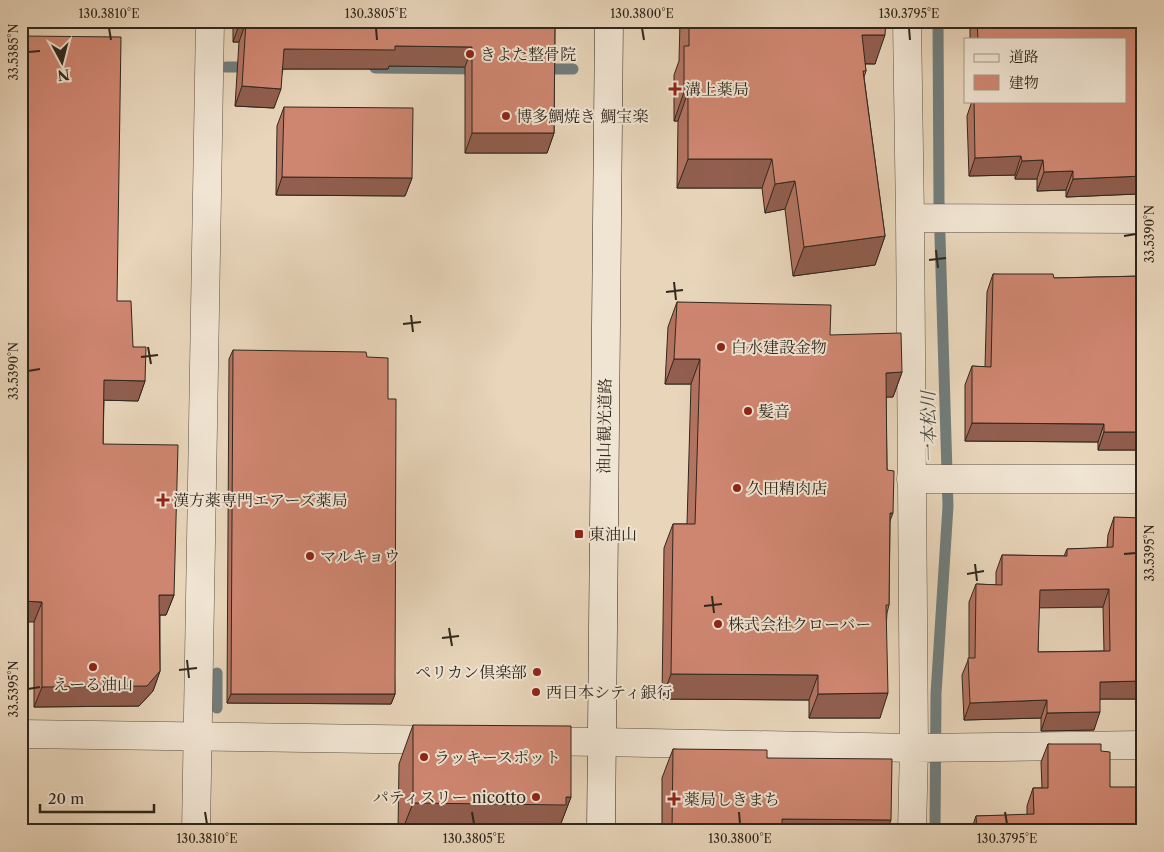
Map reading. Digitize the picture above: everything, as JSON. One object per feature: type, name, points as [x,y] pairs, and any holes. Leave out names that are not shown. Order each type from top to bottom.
[{"type":"street","points":[[196,831],[210,21]]},
{"type":"street","name":"油山観光道路","points":[[601,831],[600,742],[609,21]]},
{"type":"street","points":[[907,21],[917,218],[919,479],[932,747],[912,831]]},
{"type":"street","points":[[917,218],[1143,219]]},
{"type":"street","points":[[919,479],[1143,478]]},
{"type":"street","points":[[21,734],[464,740]]},
{"type":"street","points":[[513,741],[932,747],[1143,745]]},
{"type":"building","points":[[240,21],[555,21],[554,133],[472,133],[472,47],[395,46],[395,50],[284,49],[281,89],[242,86],[246,22]]},
{"type":"building","points":[[689,21],[886,21],[885,35],[862,35],[866,71],[863,71],[885,236],[804,247],[795,181],[775,184],[772,159],[688,159],[688,92],[684,92],[684,46],[689,46]]},
{"type":"building","points":[[977,21],[1143,21],[1143,176],[1073,179],[1073,171],[1044,172],[1043,160],[1022,161],[1021,156],[975,158],[974,102],[1126,102],[1126,38],[978,38]]},
{"type":"building","points":[[21,36],[121,37],[117,301],[131,301],[133,347],[146,347],[145,381],[104,380],[103,444],[178,445],[174,595],[159,595],[160,671],[147,686],[42,687],[42,602],[21,601]]},
{"type":"building","points":[[284,107],[413,108],[412,178],[282,177]]},
{"type":"building","points":[[993,274],[1053,274],[1054,278],[1143,276],[1143,432],[1104,432],[1104,424],[972,423],[972,366],[991,367]]},
{"type":"building","points":[[677,302],[831,305],[830,335],[901,333],[902,372],[886,373],[887,470],[894,471],[893,513],[890,513],[889,605],[886,605],[888,693],[818,694],[818,675],[671,674],[673,524],[695,524],[700,359],[674,359]]},
{"type":"building","name":"マルキョウ","points":[[233,350],[366,352],[367,357],[388,358],[388,399],[396,399],[395,694],[231,694]]},
{"type":"building","points":[[1114,517],[1143,518],[1143,681],[1100,682],[1100,712],[1047,713],[1047,700],[970,703],[968,658],[975,658],[976,584],[1002,585],[1002,555],[1067,556],[1067,549],[1113,547]],"holes":[[[1109,589],[1110,651],[1038,652],[1040,590]]]},
{"type":"building","points":[[413,725],[571,726],[571,797],[566,797],[566,805],[413,803]]},
{"type":"building","points":[[1048,744],[1101,744],[1101,751],[1110,752],[1110,787],[1143,787],[1143,831],[977,831],[976,816],[1034,814],[1033,788],[1048,788]]},
{"type":"building","points":[[673,749],[767,750],[767,758],[892,759],[891,820],[782,819],[782,831],[672,831]]},
{"type":"waterway","name":"一本松川","points":[[935,831],[936,694],[948,506],[939,203],[938,21]]},
{"type":"waterway","points":[[226,67],[252,67]]},
{"type":"waterway","points":[[375,68],[479,69]]},
{"type":"waterway","points":[[540,69],[573,69]]},
{"type":"waterway","points":[[217,673],[217,708]]},
{"type":"place","name":"きよた整骨院","points":[[470,54]]},
{"type":"place","name":"溝上薬局","points":[[675,89]]},
{"type":"place","name":"博多鯛焼き 鯛宝楽","points":[[506,116]]},
{"type":"place","name":"白水建設金物","points":[[721,347]]},
{"type":"place","name":"髪音","points":[[748,411]]},
{"type":"place","name":"久田精肉店","points":[[737,488]]},
{"type":"place","name":"漢方薬専門エアーズ薬局","points":[[163,500]]},
{"type":"place","name":"東油山","points":[[579,534]]},
{"type":"place","name":"マルキョウ","points":[[310,556]]},
{"type":"place","name":"株式会社クローバー","points":[[718,624]]},
{"type":"place","name":"えーる油山","points":[[93,667]]},
{"type":"place","name":"ペリカン倶楽部","points":[[537,672]]},
{"type":"place","name":"西日本シティ銀行","points":[[536,692]]},
{"type":"place","name":"ラッキースポット","points":[[424,757]]},
{"type":"place","name":"パティスリー nicotto","points":[[536,797]]},
{"type":"place","name":"薬局しきまち","points":[[674,799]]}]
